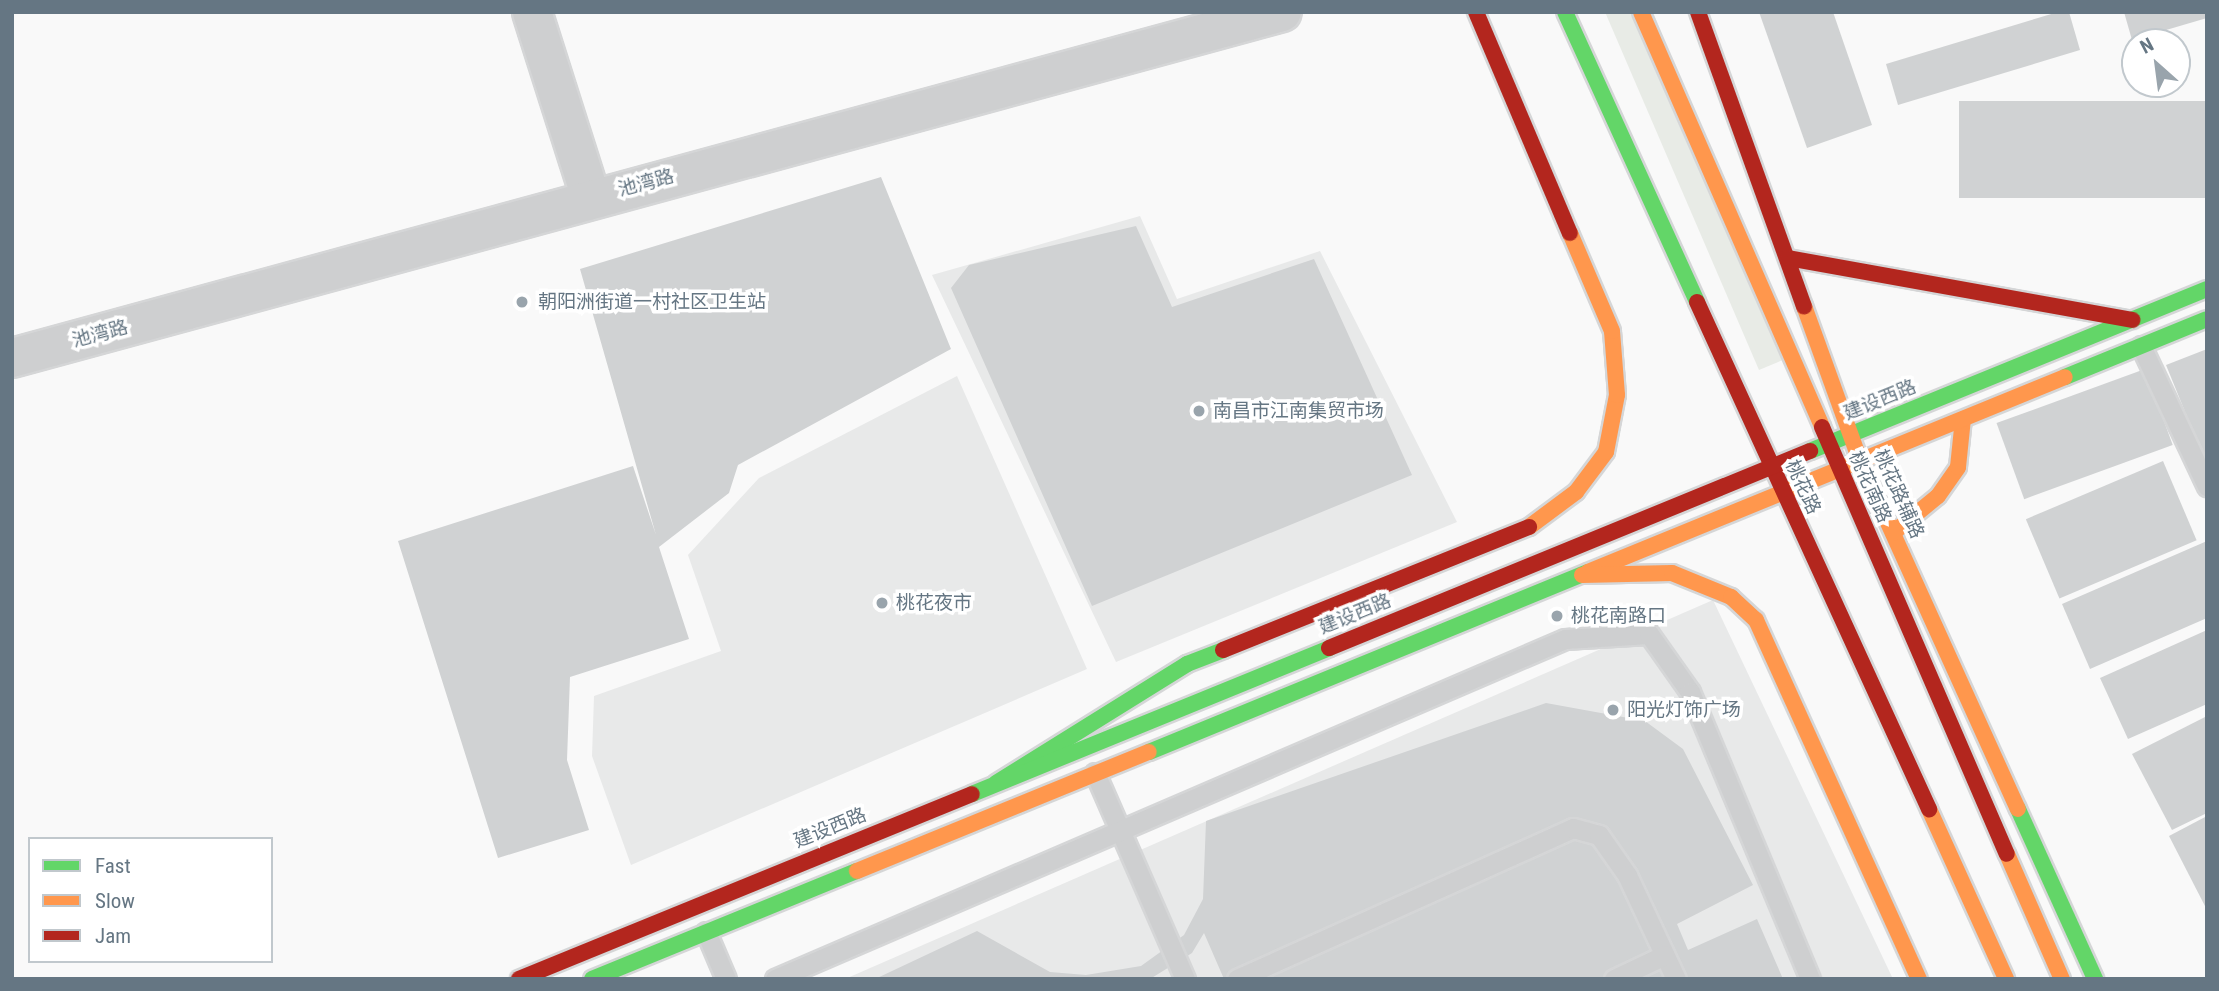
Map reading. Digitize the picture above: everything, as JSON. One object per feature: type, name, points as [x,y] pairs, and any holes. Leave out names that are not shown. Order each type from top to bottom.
[{"type":"main road","points":[[996,783],[1187,664],[1522,532],[1576,492],[1606,452],[1617,395],[1612,331],[1476,12]]},
{"type":"main road","name":"桃花路","points":[[1565,12],[1770,467],[2006,979]]},
{"type":"main road","name":"桃花南路","points":[[1641,12],[2062,979]]},
{"type":"main road","name":"桃花路辅路","points":[[1698,12],[1860,461],[2095,979]]},
{"type":"main road","points":[[1788,258],[2132,320]]},
{"type":"main road","name":"建设西路","points":[[519,979],[2207,289]]},
{"type":"main road","points":[[592,979],[2207,319]]},
{"type":"main road","points":[[1893,533],[1938,496],[1958,467],[1963,419]]},
{"type":"main road","points":[[1582,575],[1672,573],[1731,597],[1756,620],[1919,979]]},
{"type":"street","points":[[532,12],[591,198]]},
{"type":"street","name":"池湾路","points":[[12,358],[591,198],[1282,12]]},
{"type":"lane","points":[[2141,346],[2207,486]]},
{"type":"lane","points":[[775,979],[1565,639],[1649,634],[1690,692],[1810,979]]},
{"type":"lane","points":[[1095,773],[1185,979]]},
{"type":"lane","points":[[1237,979],[1573,828],[1599,835],[1627,875],[1676,979]]},
{"type":"lane","points":[[706,932],[726,979]]},
{"type":"lane","points":[[1614,979],[1665,955]]},
{"type":"shaded area","points":[[1605,12],[1653,12],[1790,357],[1759,370]]},
{"type":"shaded area","name":"南昌市江南集贸市场","points":[[1140,216],[1177,299],[1320,251],[1457,522],[1116,662],[932,275]]},
{"type":"shaded area","name":"桃花夜市","points":[[957,376],[1087,669],[631,865],[592,756],[594,696],[721,651],[688,555],[759,478]]},
{"type":"shaded area","name":"阳光灯饰广场","points":[[1713,600],[1893,979],[845,979]]},
{"type":"building","points":[[1759,12],[1833,12],[1872,125],[1807,148]]},
{"type":"building","points":[[2058,12],[2069,12],[2080,50],[1898,105],[1886,64]]},
{"type":"building","points":[[2124,12],[2207,12],[2207,18],[2173,28],[2129,28]]},
{"type":"building","points":[[1959,101],[2207,101],[2207,198],[1959,198]]},
{"type":"building","points":[[881,177],[951,349],[738,465],[729,493],[659,547],[689,639],[570,677],[567,760],[589,830],[498,858],[398,541],[633,466],[656,535],[580,269]]},
{"type":"building","name":"南昌市江南集贸市场","points":[[1136,226],[1172,307],[1314,259],[1412,475],[1092,606],[951,288],[969,265]]},
{"type":"building","points":[[2207,349],[2207,460],[2205,461],[2166,365]]},
{"type":"building","points":[[2145,369],[2173,445],[2024,499],[1997,423]]},
{"type":"building","points":[[2163,461],[2197,540],[2059,598],[2026,519]]},
{"type":"building","points":[[2207,541],[2207,618],[2090,669],[2062,604]]},
{"type":"building","points":[[2207,630],[2207,704],[2128,739],[2100,678]]},
{"type":"building","name":"阳光灯饰广场","points":[[1546,703],[1645,721],[1683,749],[1753,885],[1677,924],[1688,950],[1757,919],[1783,979],[1224,979],[1204,933],[1192,953],[1150,979],[875,979],[977,931],[1050,972],[1086,975],[1141,966],[1184,935],[1203,899],[1206,821]]},
{"type":"building","points":[[2207,716],[2207,813],[2172,830],[2132,754]]},
{"type":"building","points":[[2207,816],[2207,910],[2169,836]]},
{"type":"traffic: fast","points":[[1565,12],[1697,302]]},
{"type":"traffic: fast","points":[[1810,451],[2207,289]]},
{"type":"traffic: fast","points":[[2065,377],[2207,319]]},
{"type":"traffic: fast","points":[[1149,752],[1588,572]]},
{"type":"traffic: fast","points":[[972,794],[1329,648]]},
{"type":"traffic: fast","points":[[996,783],[1187,664],[1223,650]]},
{"type":"traffic: fast","points":[[2018,809],[2095,979]]},
{"type":"traffic: fast","points":[[592,979],[857,871]]},
{"type":"traffic: slow","points":[[1641,12],[1822,427]]},
{"type":"traffic: slow","points":[[1529,527],[1576,492],[1606,452],[1617,395],[1612,331],[1570,233]]},
{"type":"traffic: slow","points":[[1804,306],[1860,461],[2018,809]]},
{"type":"traffic: slow","points":[[1588,572],[2065,377]]},
{"type":"traffic: slow","points":[[1893,533],[1938,496],[1958,467],[1963,419]]},
{"type":"traffic: slow","points":[[1582,575],[1672,573],[1731,597],[1756,620],[1919,979]]},
{"type":"traffic: slow","points":[[857,871],[1149,752]]},
{"type":"traffic: slow","points":[[1929,809],[2006,979]]},
{"type":"traffic: slow","points":[[2007,854],[2062,979]]},
{"type":"traffic: jam","points":[[1476,12],[1570,233]]},
{"type":"traffic: jam","points":[[1698,12],[1804,306]]},
{"type":"traffic: jam","points":[[1788,258],[2132,320]]},
{"type":"traffic: jam","points":[[1697,302],[1929,809]]},
{"type":"traffic: jam","points":[[1822,427],[2007,854]]},
{"type":"traffic: jam","points":[[1329,648],[1810,451]]},
{"type":"traffic: jam","points":[[1223,650],[1529,527]]},
{"type":"traffic: jam","points":[[519,979],[972,794]]},
{"type":"place","name":"朝阳洲街道一村社区卫生站","points":[[522,302]]},
{"type":"place","name":"南昌市江南集贸市场","points":[[1199,411]]},
{"type":"place","name":"桃花夜市","points":[[882,603]]},
{"type":"place","name":"桃花南路口","points":[[1557,616]]},
{"type":"place","name":"阳光灯饰广场","points":[[1613,710]]}]
